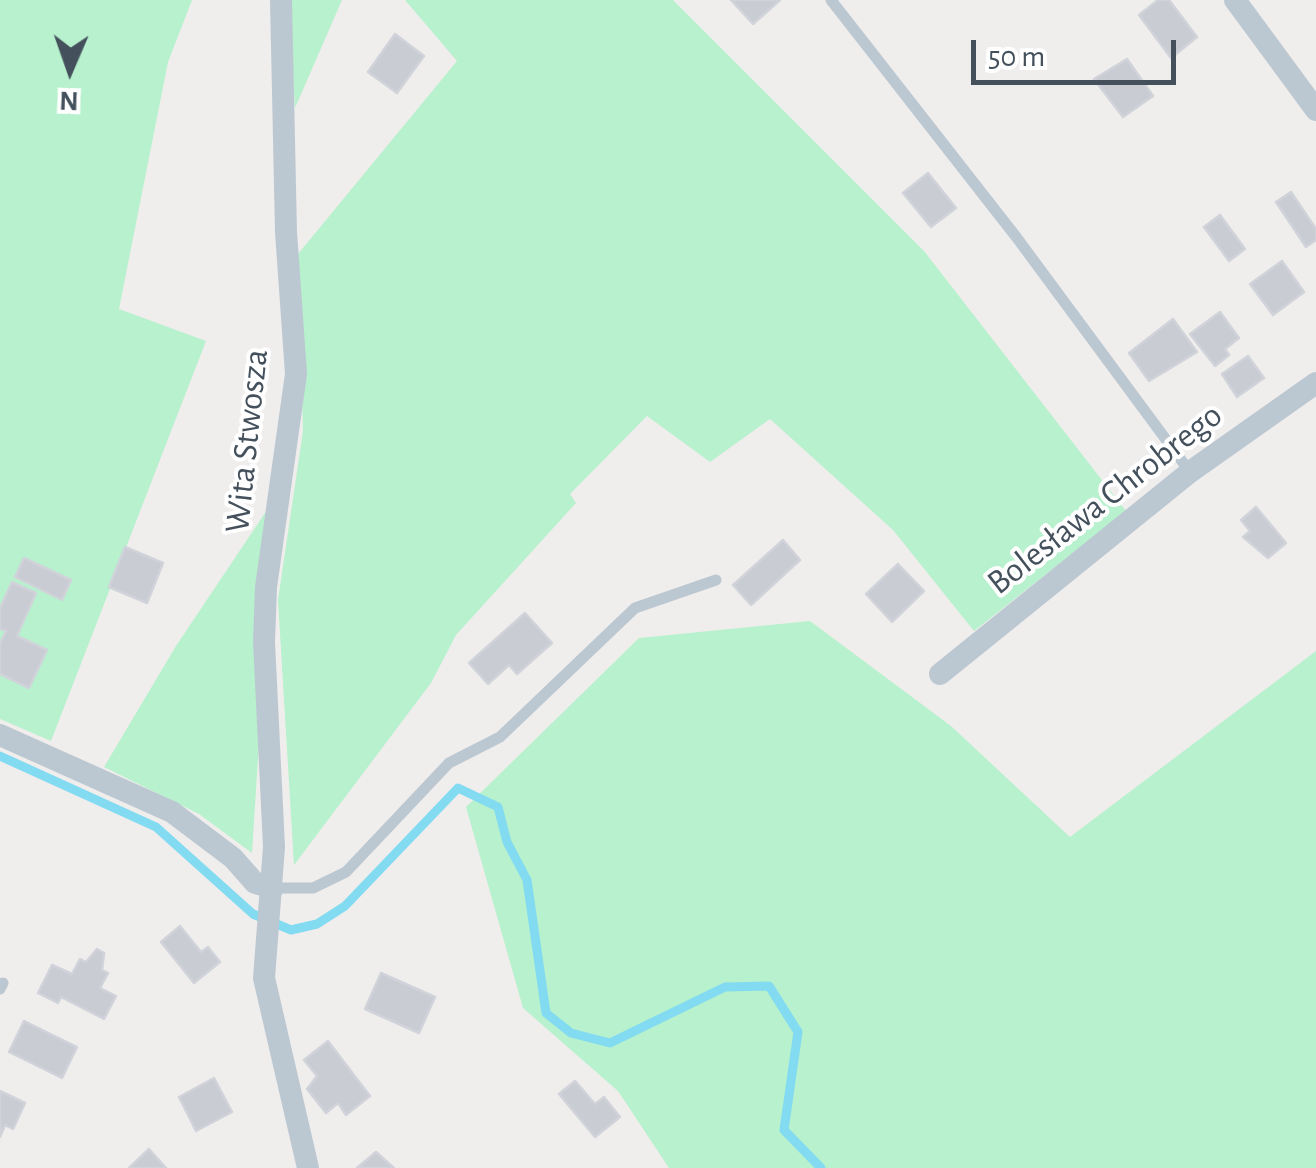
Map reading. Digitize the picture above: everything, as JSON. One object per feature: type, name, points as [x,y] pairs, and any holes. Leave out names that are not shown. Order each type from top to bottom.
[{"type":"street","name":"Wita Stwosza","points":[[281,0],[286,232],[296,374],[266,606],[272,899],[264,978],[269,1016],[298,1112],[308,1168]]},
{"type":"street","points":[[1235,0],[1316,110]]},
{"type":"street","name":"Bolesława Chrobrego","points":[[940,674],[1190,472],[1316,384]]},
{"type":"street","points":[[0,735],[172,812],[233,858],[272,899]]},
{"type":"lane","points":[[831,0],[1017,238],[1190,472]]},
{"type":"lane","points":[[272,899],[313,888],[346,872],[449,763],[500,736],[635,608],[716,580]]},
{"type":"green space","points":[[0,0],[192,0],[168,62],[119,309],[206,341],[51,741],[0,719]]},
{"type":"green space","points":[[288,0],[342,0],[295,108]]},
{"type":"green space","points":[[405,0],[673,0],[924,251],[1126,511],[974,631],[893,530],[770,419],[710,462],[647,416],[570,494],[576,503],[456,635],[431,683],[294,865],[278,600],[303,431],[298,254],[457,61]]},
{"type":"green space","points":[[269,507],[252,853],[199,814],[104,767],[176,646]]},
{"type":"green space","points":[[810,621],[951,726],[1070,837],[1316,651],[1316,1168],[669,1168],[618,1091],[523,1008],[466,807],[639,638]]},
{"type":"building","points":[[731,0],[780,0],[753,24]]},
{"type":"building","points":[[1158,0],[1169,0],[1197,37],[1171,58],[1139,15]]},
{"type":"building","points":[[395,34],[424,56],[397,93],[368,72]]},
{"type":"building","points":[[1127,59],[1153,96],[1123,117],[1094,79]]},
{"type":"building","points":[[928,173],[956,208],[931,227],[903,193]]},
{"type":"building","points":[[1291,192],[1316,229],[1316,240],[1306,247],[1276,202]]},
{"type":"building","points":[[1220,215],[1245,249],[1229,261],[1204,227]]},
{"type":"building","points":[[1282,261],[1304,292],[1273,315],[1250,284]]},
{"type":"building","points":[[1220,312],[1239,338],[1225,349],[1229,355],[1215,366],[1190,334]]},
{"type":"building","points":[[1173,319],[1197,352],[1149,381],[1129,353]]},
{"type":"building","points":[[1248,356],[1264,378],[1237,397],[1222,374]]},
{"type":"building","points":[[1256,507],[1286,543],[1268,558],[1243,537],[1250,531],[1241,520]]},
{"type":"building","points":[[783,540],[800,560],[751,605],[733,585]]},
{"type":"building","points":[[125,547],[163,563],[147,603],[109,587]]},
{"type":"building","points":[[24,558],[71,580],[62,600],[15,577]]},
{"type":"building","points":[[898,564],[924,591],[892,622],[866,594]]},
{"type":"building","points":[[12,582],[36,593],[17,636],[47,650],[29,688],[0,674],[0,643],[6,631],[0,629],[0,608]]},
{"type":"building","points":[[525,613],[552,643],[517,674],[509,665],[488,684],[469,663]]},
{"type":"building","points":[[180,926],[201,952],[208,947],[220,962],[194,983],[161,942]]},
{"type":"building","points":[[97,949],[104,953],[102,970],[108,973],[100,988],[116,996],[104,1019],[61,997],[58,1003],[38,993],[52,965],[72,974],[80,959],[86,962]]},
{"type":"building","points":[[381,973],[435,997],[419,1033],[365,1009]]},
{"type":"building","points":[[24,1021],[77,1047],[62,1078],[9,1052]]},
{"type":"building","points":[[328,1041],[370,1096],[346,1115],[338,1103],[326,1113],[307,1089],[317,1076],[304,1060]]},
{"type":"building","points":[[214,1078],[232,1112],[196,1131],[179,1097]]},
{"type":"building","points":[[575,1081],[595,1104],[604,1097],[620,1117],[595,1137],[559,1094]]},
{"type":"building","points":[[0,1091],[25,1103],[13,1129],[5,1125],[0,1137]]},
{"type":"building","points":[[149,1149],[166,1168],[129,1168]]},
{"type":"building","points":[[376,1152],[394,1168],[357,1168]]},
{"type":"waterway","points":[[0,756],[156,827],[253,914],[291,930],[317,924],[345,906],[458,788],[498,807],[507,842],[527,880],[546,1013],[571,1033],[610,1043],[725,987],[769,986],[798,1032],[784,1130],[821,1168]]}]
